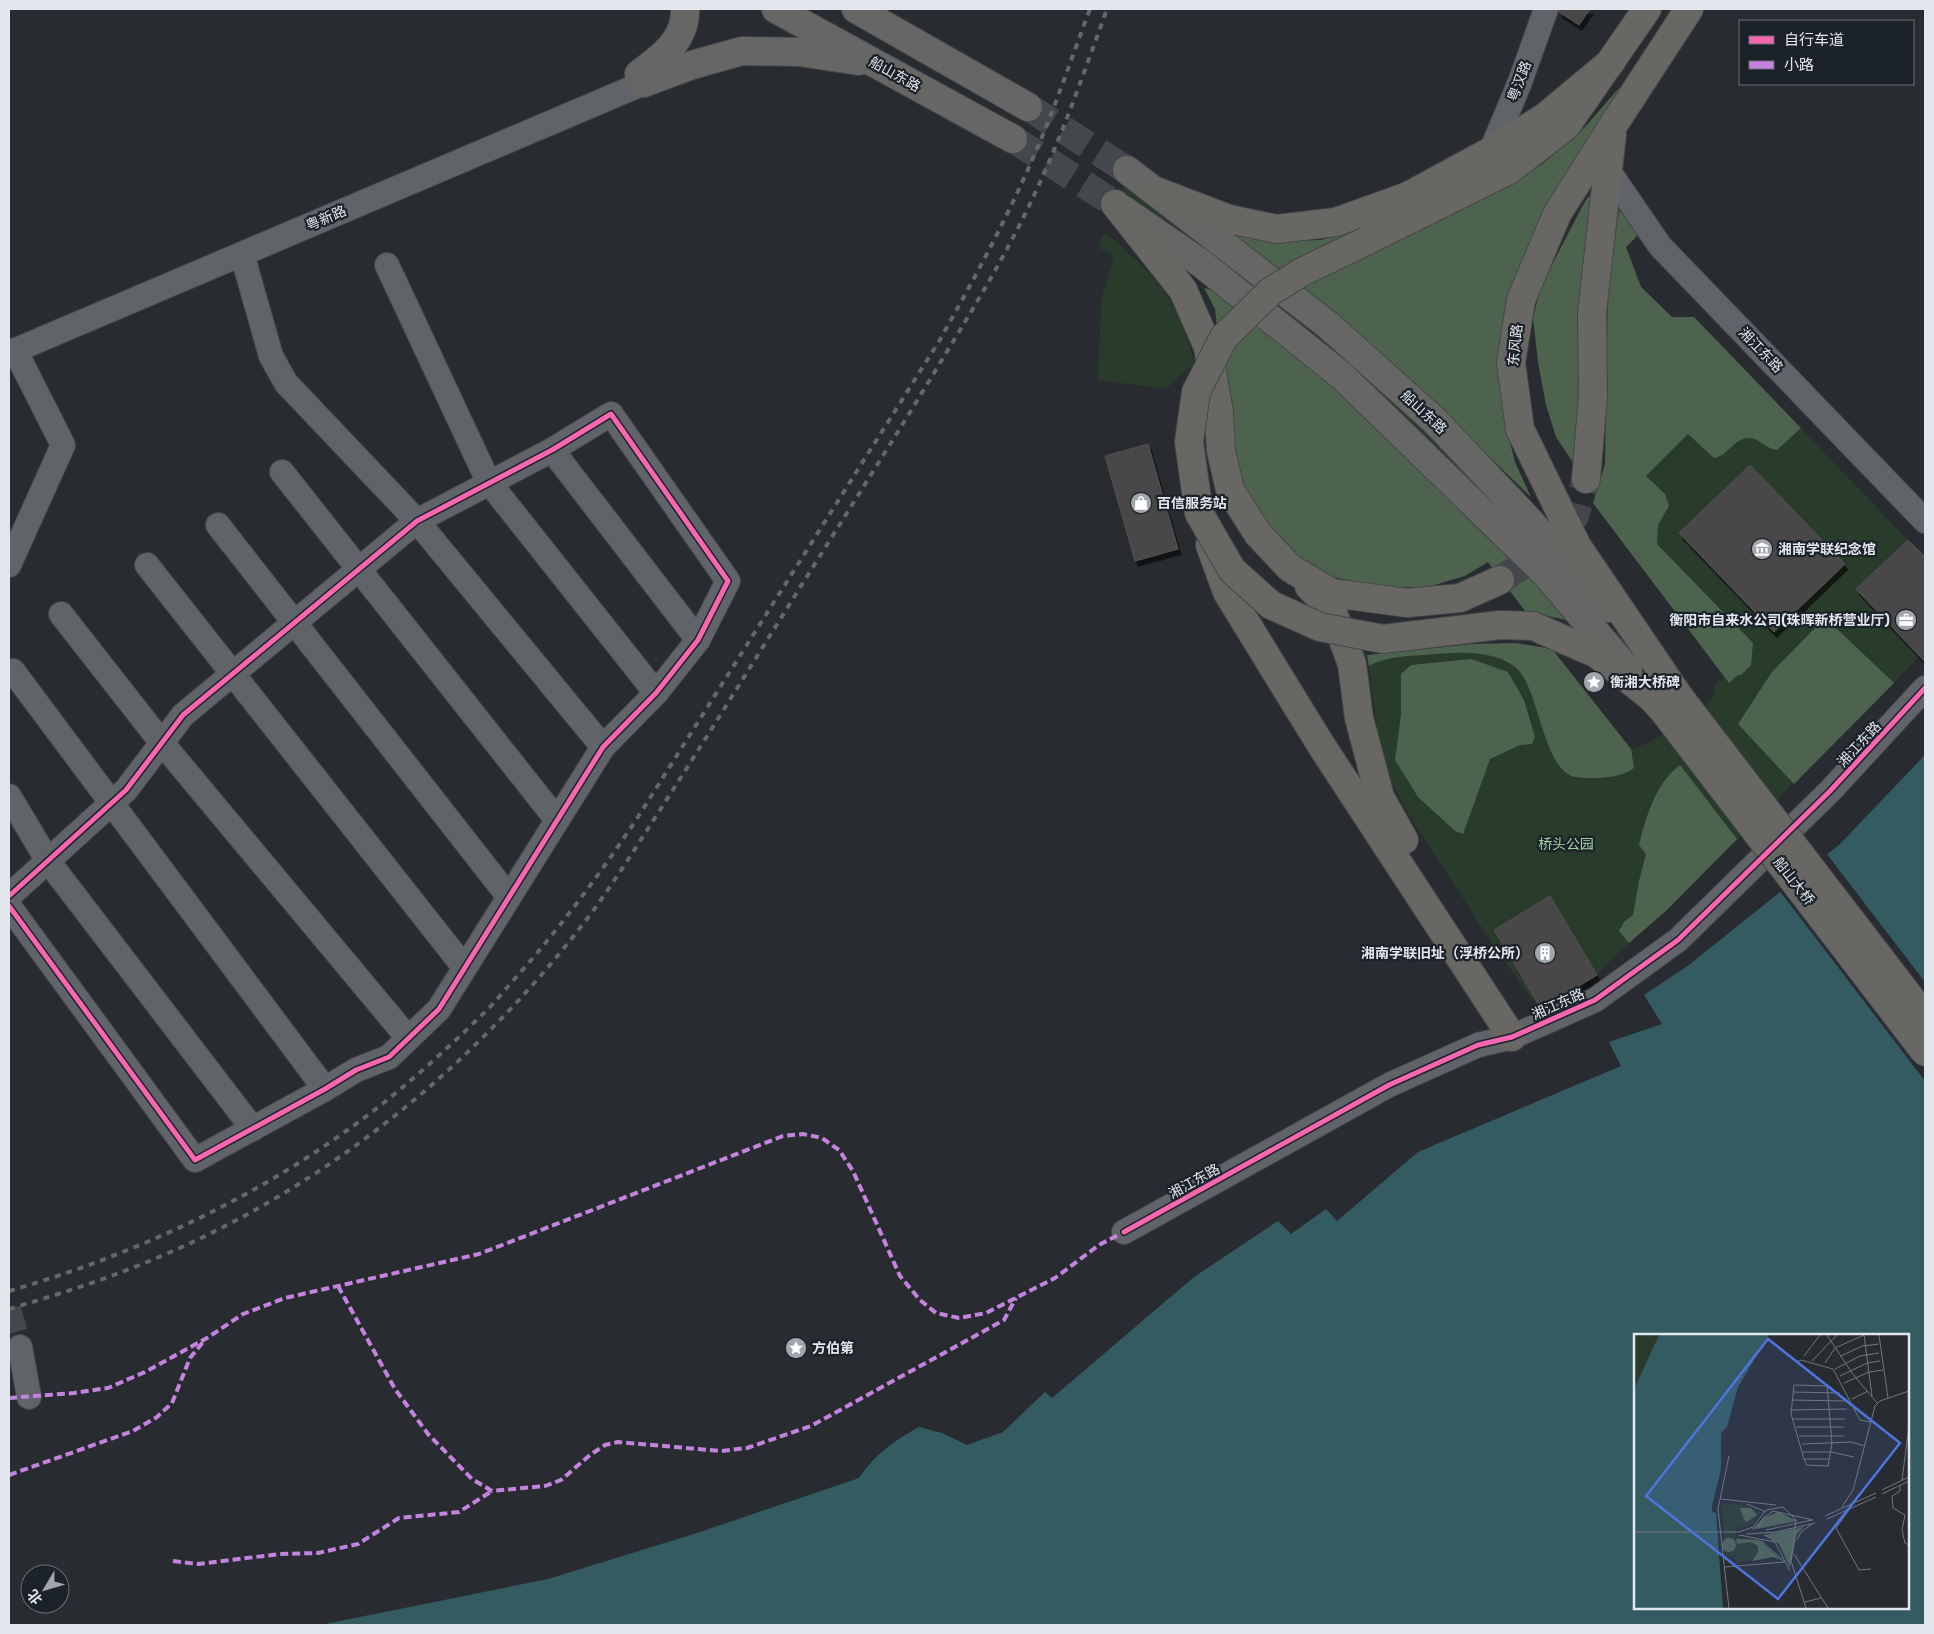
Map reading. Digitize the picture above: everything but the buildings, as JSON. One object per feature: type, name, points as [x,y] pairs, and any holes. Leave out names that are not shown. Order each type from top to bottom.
[{"type":"highway","points":[[1512,1037],[1322,745],[1227,592],[1199,513],[1189,442],[1194,400],[1196,392],[1224,337],[1270,292],[1302,272],[1509,170],[1566,126],[1647,9]]},
{"type":"highway","name":"东风路","points":[[1666,698],[1577,546],[1520,429],[1511,363],[1521,300],[1557,214],[1689,9]]},
{"type":"highway","points":[[1156,191],[1229,219],[1277,229],[1336,222],[1408,196],[1490,151],[1545,117],[1611,62]]},
{"type":"highway","points":[[1586,479],[1593,396],[1592,313],[1614,124]]},
{"type":"highway","points":[[1115,204],[1183,290],[1208,347],[1219,413],[1221,451],[1230,490],[1258,534],[1332,610],[1352,664],[1359,718],[1380,797],[1442,907],[1483,992]]},
{"type":"highway","points":[[1199,513],[1232,570],[1271,605],[1320,627],[1383,638],[1500,625],[1533,626],[1597,654],[1666,698]]},
{"type":"highway","points":[[1290,568],[1332,593],[1407,603],[1460,598],[1500,580]]},
{"type":"highway","name":"船山大桥","points":[[1666,698],[1925,1017]]},
{"type":"highway","name":"船山大桥","points":[[1666,698],[1925,1052]]},
{"type":"main road","points":[[642,79],[667,53],[681,34],[685,9]]},
{"type":"main road","name":"船山东路","points":[[776,9],[1013,139]]},
{"type":"main road","points":[[856,9],[1028,107]]},
{"type":"main road","points":[[642,79],[742,51],[799,52],[876,63]]},
{"type":"main road","name":"船山东路","points":[[1127,170],[1328,325],[1434,420],[1596,593],[1666,698]]},
{"type":"main road","points":[[1115,204],[1202,264],[1342,376],[1544,572],[1666,698]]},
{"type":"street","name":"粤汉路","points":[[1490,151],[1520,82],[1546,9]]},
{"type":"street","name":"粤新路","points":[[11,348],[242,254],[642,79]]},
{"type":"street","name":"粤新路","points":[[11,348],[642,79]]},
{"type":"street","name":"湘江东路","points":[[1608,170],[1660,246],[1925,521]]},
{"type":"street","points":[[242,254],[271,356],[286,383],[417,521],[603,746]]},
{"type":"street","points":[[387,265],[489,482],[656,693]]},
{"type":"street","points":[[9,565],[63,445],[11,348]]},
{"type":"street","points":[[9,896],[126,790],[183,715],[417,521],[552,450],[611,414],[728,581],[698,640],[656,693],[603,746],[438,1009],[390,1057],[356,1070],[195,1160],[9,906]]},
{"type":"street","points":[[552,450],[698,640]]},
{"type":"street","points":[[282,472],[360,568],[557,820]]},
{"type":"street","points":[[218,525],[509,897]]},
{"type":"street","points":[[147,565],[464,967]]},
{"type":"street","points":[[61,614],[162,743],[408,1038]]},
{"type":"street","points":[[13,671],[325,1089]]},
{"type":"street","name":"湘江东路","points":[[1124,1232],[1389,1085],[1478,1045],[1512,1037],[1595,1000],[1678,940],[1830,791],[1925,688]]},
{"type":"street","points":[[9,796],[48,861],[253,1129]]},
{"type":"street","points":[[20,1347],[29,1396]]},
{"type":"green space","points":[[1619,88],[1626,92],[1499,375],[1505,423],[1515,462],[1531,497],[1437,406],[1225,234],[1279,241],[1321,240],[1506,187],[1542,164],[1585,127]]},
{"type":"green space","points":[[1598,184],[1586,237],[1578,470],[1556,437],[1546,405],[1538,362],[1533,318],[1541,286],[1584,203]]},
{"type":"green space","points":[[1124,185],[1251,277],[1405,403],[1510,518],[1120,196]]},
{"type":"green space","name":"桥头公园","points":[[1619,210],[1640,233],[1626,247],[1641,287],[1672,317],[1694,317],[1908,540],[1857,589],[1920,656],[1667,910],[1618,953],[1597,975],[1539,1010],[1492,943],[1410,817],[1391,780],[1378,734],[1367,655],[1472,644],[1516,643],[1552,649],[1631,749],[1651,742],[1713,699],[1714,686],[1724,677],[1593,503],[1605,464],[1608,281]]},
{"type":"green space","points":[[1619,210],[1640,233],[1626,247],[1641,287],[1672,317],[1694,317],[1801,428],[1777,450],[1752,438],[1748,438],[1738,441],[1719,457],[1714,458],[1688,434],[1646,476],[1665,494],[1669,506],[1658,525],[1657,544],[1753,643],[1751,665],[1729,683],[1593,503],[1605,464],[1608,281]]},
{"type":"green space","points":[[1104,232],[1138,262],[1158,284],[1175,308],[1183,327],[1194,363],[1166,389],[1098,380],[1101,300],[1114,257],[1098,247]]},
{"type":"green space","points":[[1204,288],[1220,292],[1299,356],[1412,456],[1567,614],[1566,620],[1525,611],[1488,562],[1465,576],[1428,587],[1384,588],[1333,577],[1298,556],[1264,524],[1239,481],[1223,379],[1215,309]]},
{"type":"green space","points":[[1826,622],[1834,626],[1894,683],[1794,784],[1738,724],[1772,672],[1818,625]]},
{"type":"green space","points":[[1516,643],[1552,649],[1631,749],[1634,768],[1620,775],[1599,778],[1575,777],[1564,771],[1555,759],[1548,743],[1530,690],[1523,676],[1514,666],[1496,657],[1476,653],[1410,656],[1384,660],[1369,666],[1367,655],[1472,644]]},
{"type":"green space","points":[[1471,659],[1508,672],[1524,700],[1535,737],[1532,744],[1520,745],[1490,759],[1463,834],[1455,831],[1418,797],[1395,760],[1401,715],[1401,674],[1411,665]]},
{"type":"green space","points":[[1680,765],[1737,839],[1667,910],[1629,943],[1619,931],[1624,922],[1633,915],[1646,854],[1639,845],[1645,823],[1658,791],[1671,773]]},
{"type":"water","points":[[1925,755],[1925,1625],[320,1625],[548,1579],[697,1533],[859,1478],[871,1462],[886,1449],[919,1427],[942,1433],[967,1445],[1003,1432],[1045,1392],[1052,1398],[1194,1277],[1278,1221],[1291,1234],[1326,1209],[1337,1221],[1418,1152],[1621,1066],[1609,1042],[1662,1024],[1644,995],[1689,965],[1840,844]]},
{"type":"pier","points":[[1826,853],[1925,982],[1925,1081],[1779,890]]},
{"type":"tunnel","points":[[1028,107],[1127,170]]},
{"type":"tunnel","points":[[1013,139],[1115,204]]},
{"type":"tunnel","points":[[1500,580],[1543,552],[1575,516],[1586,479]]},
{"type":"tunnel","points":[[9,1309],[20,1347]]},
{"type":"railway","points":[[9,1291],[99,1261],[186,1225],[228,1204],[310,1156],[367,1116],[420,1072],[487,1010],[535,956],[609,860],[636,820],[938,343],[991,245],[1028,170],[1053,110],[1090,9]]},
{"type":"railway","points":[[9,1309],[85,1285],[159,1257],[220,1229],[279,1196],[336,1159],[390,1119],[442,1076],[491,1029],[537,980],[591,914],[631,855],[697,753],[983,292],[1015,234],[1048,164],[1107,9]]},
{"type":"marked path","points":[[9,1398],[74,1393],[108,1388],[145,1372],[207,1338],[243,1314],[285,1298],[479,1254],[783,1136],[803,1134],[822,1138],[839,1150],[853,1171],[900,1276],[920,1300],[936,1313],[959,1318],[986,1313],[1055,1278],[1099,1245],[1124,1232]]},
{"type":"marked path","points":[[338,1286],[395,1389],[428,1434],[472,1479],[492,1491],[545,1486],[561,1480],[590,1455],[605,1445],[618,1442],[721,1451],[747,1448],[811,1426],[1004,1320],[1016,1298]]},
{"type":"marked path","points":[[9,1475],[133,1431],[157,1417],[172,1403],[190,1358],[204,1341]]},
{"type":"marked path","points":[[173,1561],[198,1564],[280,1554],[318,1553],[358,1544],[399,1518],[459,1512],[492,1491]]},
{"type":"cycle path","points":[[9,896],[126,790],[183,715],[417,521],[552,450],[611,414],[728,581],[698,640],[656,693],[603,747],[439,1009],[389,1057],[356,1070],[195,1160],[9,906]]},
{"type":"cycle path","points":[[1124,1232],[1389,1085],[1478,1045],[1512,1037],[1595,1000],[1678,940],[1830,791],[1925,688]]},
{"type":"place","name":"百信服务站","points":[[1141,503]]},
{"type":"place","name":"湘南学联纪念馆","points":[[1762,549]]},
{"type":"place","name":"衡阳市自来水公司(珠晖新桥营业厅)","points":[[1906,620]]},
{"type":"place","name":"衡湘大桥碑","points":[[1594,682]]},
{"type":"place","name":"湘南学联旧址（浮桥公所）","points":[[1545,953]]},
{"type":"place","name":"方伯第","points":[[796,1348]]}]
